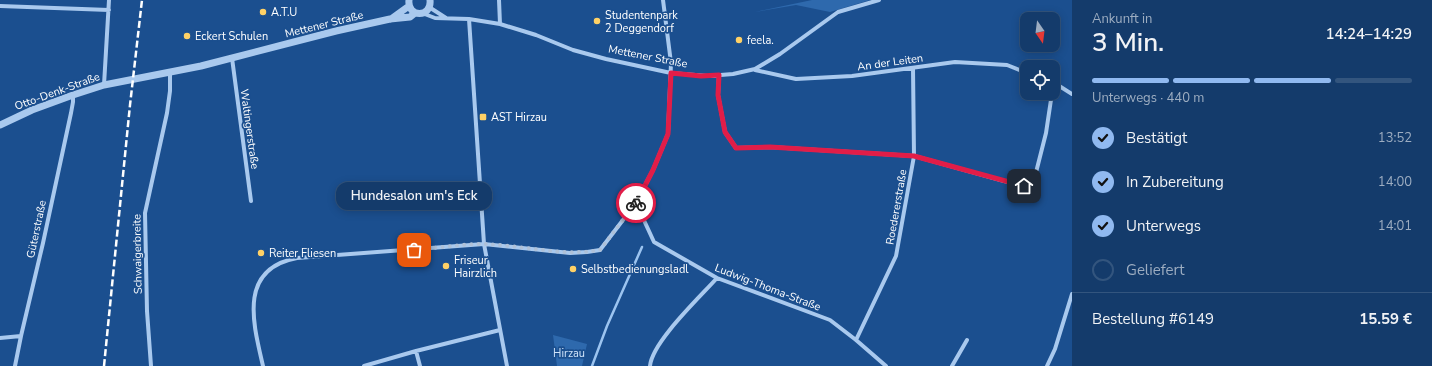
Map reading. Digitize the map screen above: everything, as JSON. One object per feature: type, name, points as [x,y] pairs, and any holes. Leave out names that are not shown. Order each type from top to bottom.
[{"type":"street","points":[[104,85],[109,0]]},
{"type":"street","points":[[499,0],[500,24]]},
{"type":"street","points":[[263,366],[255,334],[253,306],[255,291],[265,274],[273,267],[284,261],[297,258],[484,244],[570,253],[600,250],[636,203],[653,170],[668,134],[671,63],[663,0]]},
{"type":"street","name":"Mettener Straße","points":[[170,73],[336,31],[390,19],[410,17],[418,13],[435,18],[469,19],[500,24],[536,35],[573,50],[606,59],[671,73],[701,76],[719,75],[754,70],[780,54],[838,12],[879,0]]},
{"type":"street","points":[[409,3],[418,13],[428,10],[430,4]]},
{"type":"street","name":"Mettener Straße","points":[[390,19],[409,3]]},
{"type":"street","name":"Mettener Straße","points":[[430,4],[447,18]]},
{"type":"street","points":[[0,6],[109,10]]},
{"type":"street","points":[[469,19],[484,244],[507,366]]},
{"type":"street","name":"Waltingerstraße","points":[[232,58],[251,201]]},
{"type":"street","name":"An der Leiten","points":[[754,70],[796,79],[852,76],[955,62],[1007,65],[1020,70]]},
{"type":"street","name":"Roedererstraße","points":[[856,340],[896,256],[914,156],[913,68]]},
{"type":"street","name":"Otto-Denk-Straße","points":[[0,125],[32,110],[73,94],[104,85],[170,73]]},
{"type":"street","name":"Schwaigerbreite","points":[[151,366],[147,311],[145,213],[167,114],[170,91],[170,73]]},
{"type":"street","points":[[719,75],[718,95],[725,132],[736,148],[770,147],[914,156],[1033,189]]},
{"type":"street","points":[[1060,86],[1072,94]]},
{"type":"street","name":"Güterstraße","points":[[15,366],[20,336],[42,249],[71,113],[73,94]]},
{"type":"street","points":[[1030,196],[1046,133],[1051,100]]},
{"type":"street","name":"Ludwig-Thoma-Straße","points":[[636,203],[654,242],[717,278],[830,320],[886,366]]},
{"type":"street","points":[[650,366],[650,360],[664,336],[717,278]]},
{"type":"street","points":[[1047,366],[1055,349],[1072,294]]},
{"type":"street","points":[[364,366],[500,330]]},
{"type":"street","points":[[0,338],[20,336]]},
{"type":"street","points":[[952,366],[967,340]]},
{"type":"street","points":[[416,351],[420,366]]},
{"type":"green space","points":[[812,0],[870,0],[830,12],[796,5],[755,12]]},
{"type":"green space","name":"Hirzau","points":[[553,335],[587,344],[582,366],[557,366]]},
{"type":"waterway","points":[[592,366],[607,326],[642,247]]},
{"type":"railway","points":[[104,366],[142,0]]},
{"type":"way so far","points":[[414,250],[484,244],[570,253],[600,250],[636,203]]},
{"type":"place","name":"A.T.U","points":[[263,12]]},
{"type":"place","name":"Studentenpark 2 Deggendorf","points":[[597,21]]},
{"type":"place","name":"Eckert Schulen","points":[[187,36]]},
{"type":"place","name":"feela.","points":[[739,40]]},
{"type":"place","name":"AST Hirzau","points":[[483,117]]},
{"type":"place","name":"Hundesalon um's Eck","points":[[414,250]]},
{"type":"place","name":"Reiter Fliesen","points":[[261,253]]},
{"type":"place","name":"Friseur Hairzlich","points":[[446,266]]},
{"type":"place","name":"Selbstbedienungsladl","points":[[573,269]]},
{"type":"route","points":[[636,203],[653,170],[668,134],[671,73],[701,76],[719,75],[718,95],[725,132],[736,148],[770,147],[914,156],[1024,186]]}]
